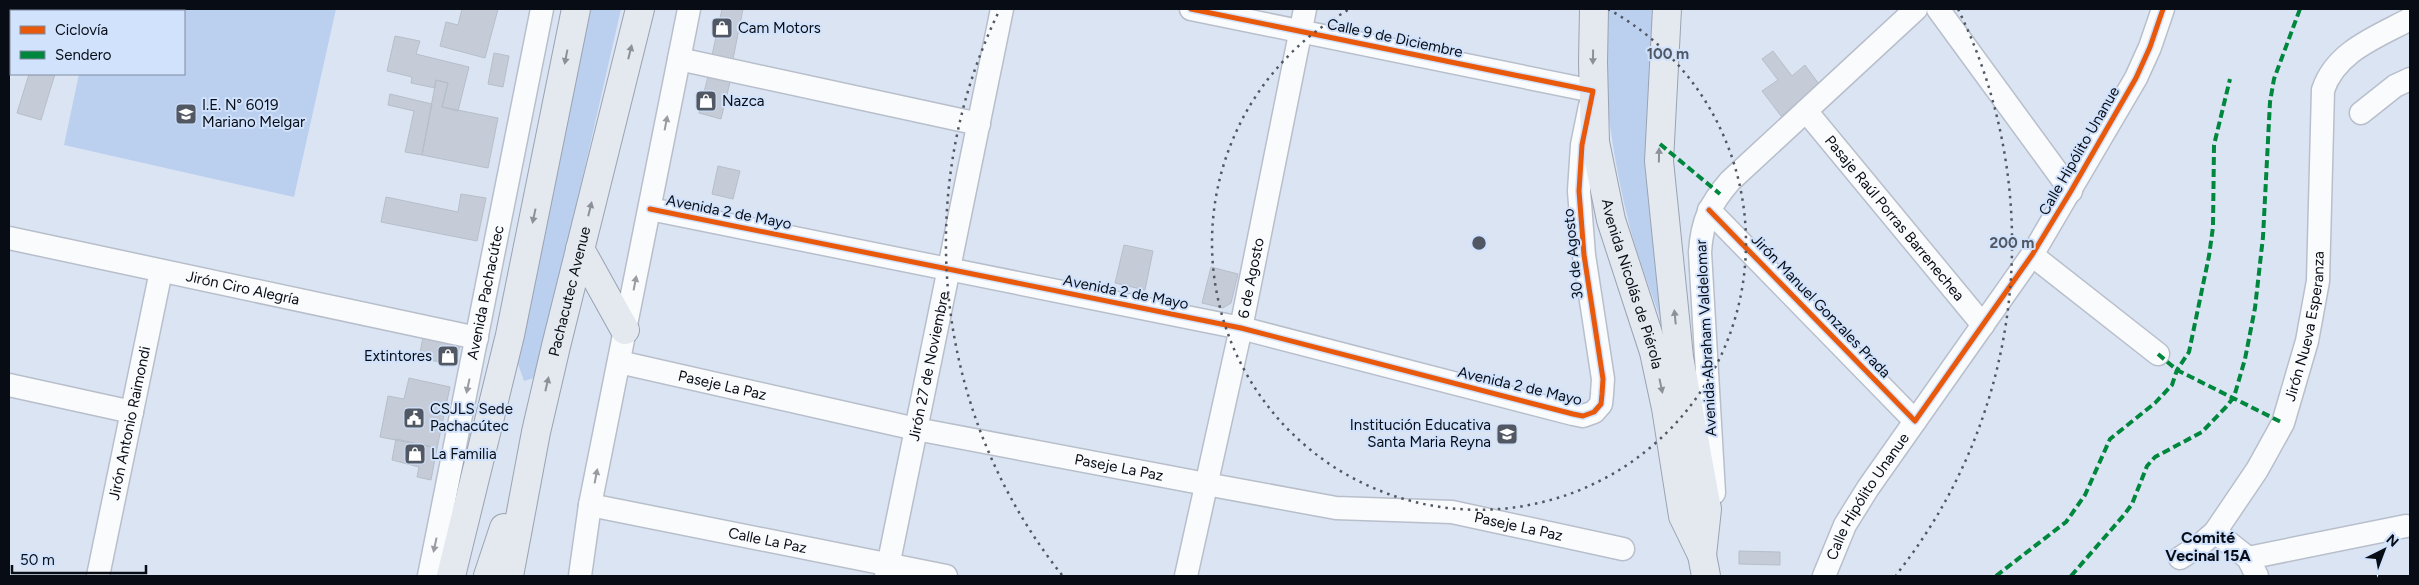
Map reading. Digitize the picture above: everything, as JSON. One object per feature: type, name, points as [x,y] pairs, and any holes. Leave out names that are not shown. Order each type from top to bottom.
[{"type":"main road","points":[[451,576],[510,335],[576,9]]},
{"type":"main road","name":"Pachacutec Avenue","points":[[509,576],[536,432],[640,9]]},
{"type":"main road","name":"Avenida Nicolás de Piérola","points":[[1594,9],[1593,91],[1595,142],[1611,220],[1654,352],[1666,408],[1683,516],[1706,569]]},
{"type":"main road","name":"Avenida Nicolás de Piérola","points":[[1667,9],[1659,161],[1679,357],[1707,509],[1706,569]]},
{"type":"main road","points":[[580,249],[625,330]]},
{"type":"main road","points":[[469,576],[493,408]]},
{"type":"main road","points":[[488,576],[536,432]]},
{"type":"street","name":"Avenida Pachacútec","points":[[429,576],[542,9]]},
{"type":"street","points":[[580,576],[590,505],[689,9]]},
{"type":"street","name":"Jirón 27 de Noviembre","points":[[887,570],[1002,9]]},
{"type":"street","name":"Calle 9 de Diciembre","points":[[1191,9],[1593,91]]},
{"type":"street","name":"6 de Agosto","points":[[1186,576],[1241,328],[1305,9]]},
{"type":"street","name":"Avenida Abraham Valdelomar","points":[[1706,569],[1714,494],[1700,252],[1702,230],[1709,210],[1730,181],[1916,9]]},
{"type":"street","points":[[1938,9],[2071,191]]},
{"type":"street","name":"Calle Hipólito Unanue","points":[[1824,576],[1844,525],[2032,254],[2071,191],[2136,78],[2150,47],[2163,9]]},
{"type":"street","name":"Jirón Nueva Esperanza","points":[[2180,558],[2215,532],[2257,470],[2283,423],[2307,341],[2318,281],[2323,90],[2327,78],[2352,50],[2410,19]]},
{"type":"street","points":[[679,59],[979,124]]},
{"type":"street","points":[[2361,113],[2395,86],[2410,78]]},
{"type":"street","name":"30 de Agosto","points":[[1593,91],[1582,145],[1579,191],[1584,255],[1603,379],[1601,404],[1594,412]]},
{"type":"street","name":"Pasaje Raúl Porras Barrenechea","points":[[1806,111],[1983,325]]},
{"type":"street","name":"Avenida 2 de Mayo","points":[[650,209],[1241,328],[1573,414],[1583,416],[1594,412]]},
{"type":"street","name":"Jirón Manuel Gonzales Prada","points":[[1709,210],[1916,421]]},
{"type":"street","name":"Jirón Ciro Alegría","points":[[9,238],[477,338]]},
{"type":"street","points":[[2032,254],[2158,354]]},
{"type":"street","name":"Jirón Antonio Raimondi","points":[[98,576],[162,271]]},
{"type":"street","name":"Paseje La Paz","points":[[619,362],[916,429],[1206,484],[1336,508],[1452,512],[1623,549]]},
{"type":"street","points":[[9,385],[132,412]]},
{"type":"street","name":"Calle La Paz","points":[[590,505],[887,570],[946,576]]},
{"type":"street","points":[[2215,532],[2253,567],[2406,526]]},
{"type":"shaded area","name":"I.E. N° 6019 Mariano Melgar","points":[[336,9],[294,197],[64,145],[79,75],[185,75],[185,10],[94,10]]},
{"type":"shaded area","points":[[590,9],[621,9],[537,377],[524,381],[518,364]]},
{"type":"shaded area","points":[[1603,9],[1659,9],[1665,332],[1635,244],[1618,176],[1606,93]]},
{"type":"building","points":[[462,9],[498,9],[485,58],[440,46],[446,22],[458,25]]},
{"type":"building","points":[[722,9],[743,9],[732,64],[711,60]]},
{"type":"building","points":[[395,36],[420,41],[416,54],[469,67],[458,111],[442,107],[448,83],[436,80],[435,88],[411,83],[412,77],[387,71]]},
{"type":"building","points":[[1773,51],[1792,76],[1805,65],[1821,87],[1781,116],[1762,91],[1778,80],[1762,59]]},
{"type":"building","points":[[494,53],[509,56],[503,87],[488,84]]},
{"type":"building","points":[[709,72],[731,78],[721,119],[699,113]]},
{"type":"building","points":[[29,75],[55,75],[41,120],[17,113]]},
{"type":"building","points":[[436,80],[448,83],[442,107],[498,118],[488,168],[422,155]]},
{"type":"building","points":[[390,94],[432,104],[422,155],[405,152],[414,111],[388,105]]},
{"type":"building","points":[[718,166],[740,171],[733,199],[712,194]]},
{"type":"building","points":[[461,194],[486,198],[477,241],[381,222],[386,197],[458,212]]},
{"type":"building","points":[[1124,245],[1153,251],[1145,290],[1115,283]]},
{"type":"building","points":[[1211,267],[1238,274],[1231,303],[1223,308],[1202,303]]},
{"type":"building","points":[[423,337],[460,344],[456,365],[419,358]]},
{"type":"building","name":"CSJLS Sede Pachacútec","points":[[409,378],[450,387],[437,448],[380,437],[388,396],[404,399]]},
{"type":"building","name":"La Familia","points":[[396,439],[437,448],[431,480],[417,477],[419,467],[392,460]]},
{"type":"building","points":[[1739,551],[1780,552],[1780,565],[1739,564]]},
{"type":"marked path","points":[[2071,576],[2132,504],[2147,466],[2155,457],[2202,432],[2234,397],[2245,359],[2255,308],[2263,237],[2270,102],[2274,79],[2300,9]]},
{"type":"marked path","points":[[1996,576],[2066,522],[2085,495],[2110,439],[2155,403],[2172,385],[2177,370],[2189,352],[2209,256],[2213,227],[2214,145],[2230,79]]},
{"type":"marked path","points":[[1660,144],[1720,194]]},
{"type":"marked path","points":[[2158,354],[2177,370],[2283,423]]},
{"type":"cycle path","points":[[650,209],[1241,328],[1573,414],[1583,416],[1594,412],[1601,404],[1603,379],[1584,255],[1579,191],[1582,145],[1593,91],[1191,9]]},
{"type":"cycle path","points":[[1709,210],[1915,421],[2032,255],[2071,191],[2136,78],[2150,47],[2163,9]]},
{"type":"place","name":"Cam Motors","points":[[722,28]]},
{"type":"place","name":"Nazca","points":[[706,101]]},
{"type":"place","name":"I.E. N° 6019 Mariano Melgar","points":[[186,114]]},
{"type":"place","name":"Extintores","points":[[448,356]]},
{"type":"place","name":"CSJLS Sede Pachacútec","points":[[414,418]]},
{"type":"place","name":"Institución Educativa Santa Maria Reyna","points":[[1507,434]]},
{"type":"place","name":"La Familia","points":[[415,454]]},
{"type":"district","name":"Comité Vecinal 15A","points":[[2208,546]]}]
